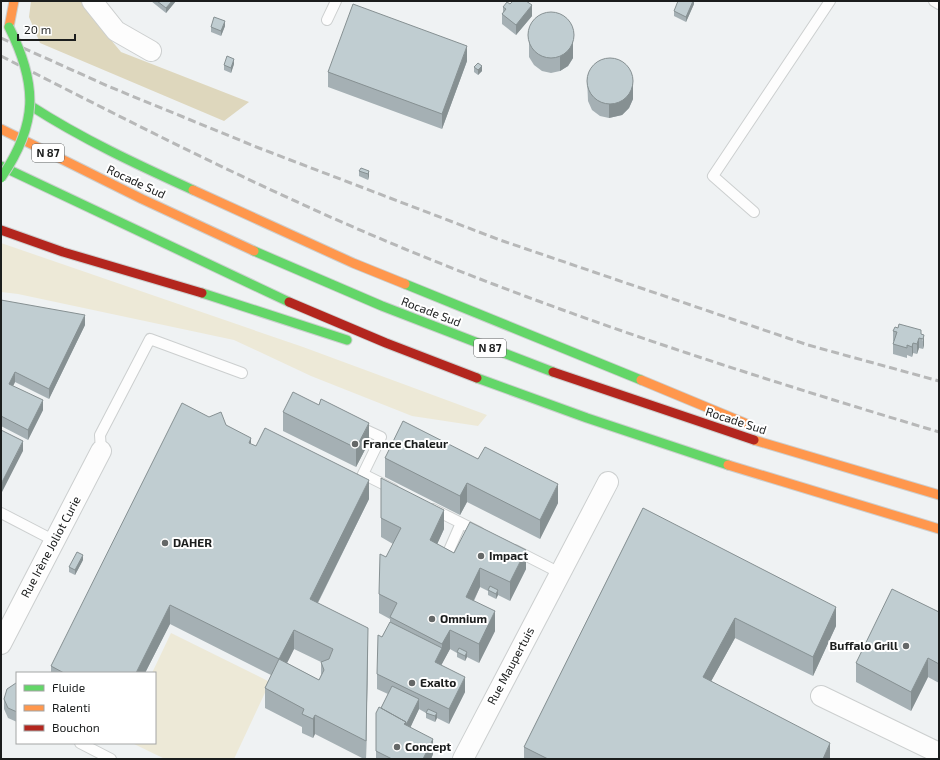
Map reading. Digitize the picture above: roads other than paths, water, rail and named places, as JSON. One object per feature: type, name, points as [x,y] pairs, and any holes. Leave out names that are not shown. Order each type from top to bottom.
[{"type":"main road","points":[[9,27],[14,1]]},
{"type":"main road","points":[[1,17],[9,27],[24,58],[29,73],[31,106],[29,120],[19,151],[1,178]]},
{"type":"main road","points":[[31,106],[57,123],[138,165],[353,263],[753,427]]},
{"type":"main road","name":"Rocade Sud","points":[[1,129],[233,241],[381,306],[520,360],[656,408],[800,455],[939,495]]},
{"type":"main road","name":"N 87","points":[[1,166],[156,242],[337,322],[558,408],[882,513],[939,529]]},
{"type":"main road","points":[[1,230],[63,252],[242,305],[354,342]]},
{"type":"main road","points":[[376,350],[558,408]]},
{"type":"main road","points":[[782,438],[898,484]]},
{"type":"main road","points":[[882,513],[920,533]]},
{"type":"street","points":[[92,1],[116,31],[151,51]]},
{"type":"street","name":"Rue Irène Joliot Curie","points":[[1,644],[102,451]]},
{"type":"street","name":"Rue Maupertuis","points":[[463,759],[608,482]]},
{"type":"street","points":[[821,696],[939,754]]},
{"type":"lane","points":[[326,20],[336,1]]},
{"type":"lane","points":[[754,212],[713,176],[830,1]]},
{"type":"lane","points":[[934,1],[939,4]]},
{"type":"lane","points":[[102,451],[100,435],[150,339],[242,373]]},
{"type":"lane","points":[[346,420],[381,437],[363,474],[401,494]]},
{"type":"lane","points":[[421,503],[489,537]]},
{"type":"lane","points":[[1,513],[55,541]]},
{"type":"lane","points":[[447,554],[461,523]]},
{"type":"lane","points":[[504,544],[560,573]]},
{"type":"lane","points":[[82,744],[111,759]]},
{"type":"railway","points":[[1,38],[110,87],[259,148],[500,240],[808,345],[939,381]]},
{"type":"railway","points":[[1,56],[252,181],[405,249],[537,300],[670,347],[804,391],[939,432]]},
{"type":"place","name":"France Chaleur","points":[[355,444]]},
{"type":"place","name":"DAHER","points":[[165,543]]},
{"type":"place","name":"Impact","points":[[481,556]]},
{"type":"place","name":"Omnium","points":[[432,619]]},
{"type":"place","name":"Buffalo Grill","points":[[906,646]]},
{"type":"place","name":"Exalto","points":[[412,683]]},
{"type":"place","name":"Concept","points":[[397,747]]}]
